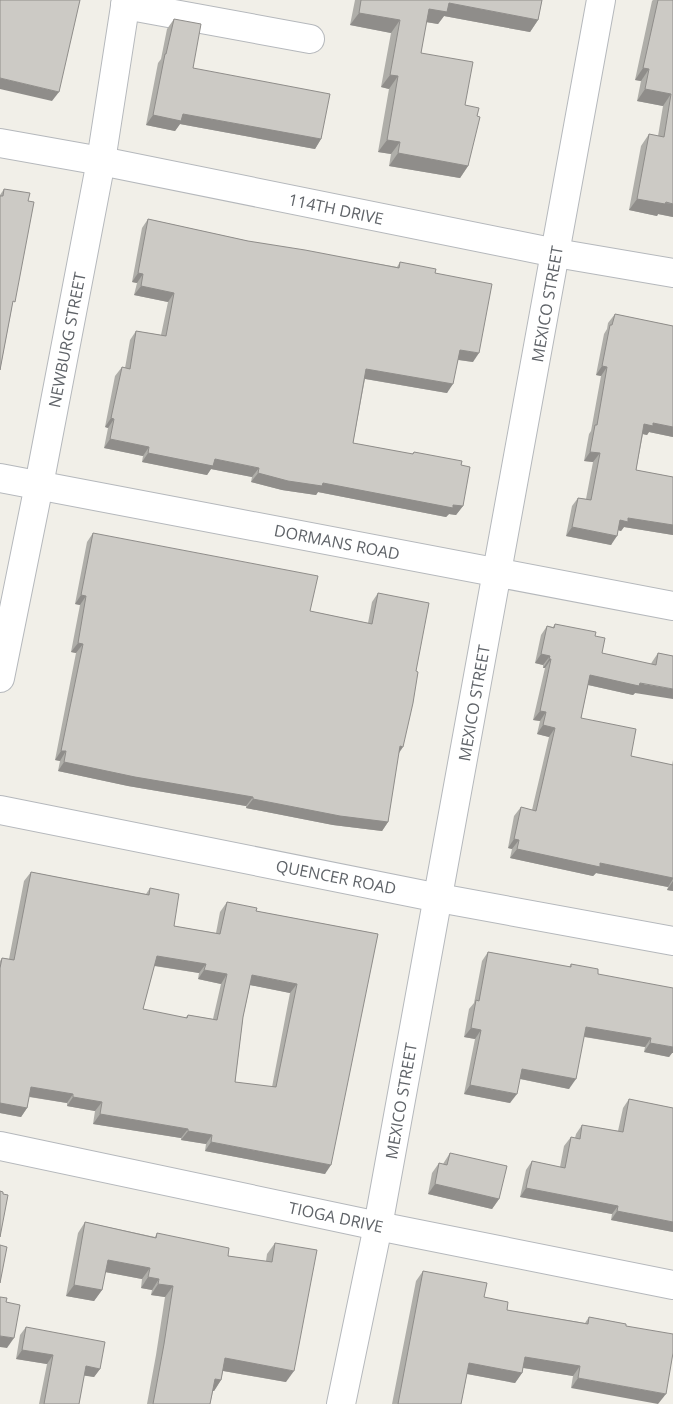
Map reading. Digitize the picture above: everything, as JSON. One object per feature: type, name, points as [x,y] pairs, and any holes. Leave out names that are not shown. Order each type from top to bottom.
[{"type":"street","name":"MEXICO STREET","points":[[341,1404],[378,1226],[439,898],[601,0]]},
{"type":"street","points":[[126,2],[310,39]]},
{"type":"street","name":"NEWBURG STREET","points":[[0,678],[101,161],[126,2]]},
{"type":"street","name":"114TH DRIVE","points":[[0,143],[101,161],[556,253],[673,273]]},
{"type":"street","name":"DORMANS ROAD","points":[[0,478],[673,606]]},
{"type":"street","name":"QUENCER ROAD","points":[[0,810],[439,898],[673,941]]},
{"type":"street","name":"TIOGA DRIVE","points":[[0,1146],[378,1226],[673,1284]]},
{"type":"building","points":[[0,0],[80,0],[59,92],[0,78]]},
{"type":"building","points":[[361,0],[542,0],[538,20],[449,3],[447,12],[429,9],[421,53],[473,62],[465,105],[479,108],[477,116],[480,117],[468,166],[398,153],[400,142],[387,140],[398,76],[390,75],[400,20],[359,13]]},
{"type":"building","points":[[658,0],[673,0],[673,204],[637,199],[649,134],[664,137],[671,94],[645,89],[649,69],[643,68]]},
{"type":"building","points":[[174,19],[201,24],[193,68],[330,94],[321,139],[183,114],[181,121],[153,115]]},
{"type":"building","points":[[4,189],[30,193],[28,201],[34,202],[0,370],[0,196],[3,196]]},
{"type":"building","points":[[148,219],[248,241],[399,268],[400,262],[436,269],[435,273],[492,284],[479,353],[460,350],[453,384],[366,369],[353,443],[462,461],[461,465],[470,467],[463,506],[453,505],[453,508],[323,483],[322,486],[288,481],[258,473],[259,468],[215,459],[213,466],[148,453],[149,447],[110,439],[114,419],[111,418],[122,367],[130,369],[136,331],[166,336],[174,293],[141,286],[143,274],[138,273]]},
{"type":"building","points":[[615,314],[673,326],[673,427],[653,423],[653,426],[644,424],[636,470],[673,477],[673,525],[628,518],[628,522],[620,520],[617,536],[572,527],[578,498],[591,500],[600,453],[590,452],[595,425],[597,425],[607,367],[602,366],[610,325],[612,325]]},
{"type":"building","points":[[93,533],[318,576],[310,611],[372,624],[378,593],[429,603],[416,671],[418,672],[413,703],[403,747],[400,746],[388,822],[340,816],[253,799],[253,797],[135,777],[64,762],[66,751],[61,751],[83,644],[78,643],[86,596],[81,595]]},
{"type":"building","points":[[555,624],[596,632],[595,636],[605,638],[602,653],[656,665],[658,653],[673,656],[673,689],[640,683],[639,686],[590,675],[581,718],[636,729],[631,756],[673,765],[673,878],[600,863],[600,867],[517,849],[519,840],[514,839],[521,807],[536,811],[555,728],[543,725],[546,712],[540,711],[551,659],[549,659],[550,656],[541,654],[547,626],[554,628]]},
{"type":"building","points":[[31,872],[149,895],[150,888],[179,894],[174,926],[220,934],[227,902],[257,908],[256,911],[378,934],[331,1165],[211,1142],[212,1135],[188,1131],[188,1129],[100,1114],[102,1102],[73,1097],[73,1094],[31,1087],[27,1108],[0,1103],[0,968],[2,958],[14,960]],"holes":[[[157,956],[206,964],[204,970],[227,974],[217,1020],[188,1015],[187,1018],[143,1009]],[[252,975],[297,984],[276,1087],[235,1082],[243,1017]]]},
{"type":"building","points":[[488,952],[571,967],[571,964],[598,969],[598,974],[673,988],[673,1047],[650,1043],[651,1038],[586,1027],[576,1079],[522,1069],[517,1094],[470,1085],[481,1030],[471,1028],[476,1000],[479,1001]]},
{"type":"building","points":[[629,1099],[673,1108],[673,1222],[617,1211],[618,1206],[526,1188],[532,1161],[565,1168],[571,1137],[580,1139],[582,1125],[623,1132]]},
{"type":"building","points":[[450,1153],[507,1166],[499,1199],[435,1184],[439,1163],[447,1165]]},
{"type":"building","points":[[0,1191],[8,1195],[0,1237]]},
{"type":"building","points":[[85,1222],[156,1238],[157,1233],[229,1248],[228,1256],[272,1262],[275,1243],[317,1250],[294,1371],[225,1358],[221,1380],[215,1379],[210,1404],[153,1404],[173,1286],[158,1284],[159,1279],[148,1277],[150,1268],[108,1260],[102,1290],[74,1285]]},
{"type":"building","points":[[0,1245],[7,1247],[0,1283]]},
{"type":"building","points":[[423,1271],[487,1283],[484,1297],[508,1302],[507,1310],[588,1324],[589,1317],[673,1334],[673,1353],[666,1394],[578,1378],[580,1366],[525,1357],[522,1373],[469,1363],[461,1404],[398,1404]]},
{"type":"building","points":[[0,1297],[7,1298],[6,1302],[20,1305],[14,1338],[0,1336]]},
{"type":"building","points":[[26,1327],[105,1342],[100,1369],[86,1366],[79,1404],[44,1404],[53,1355],[22,1350]]}]
